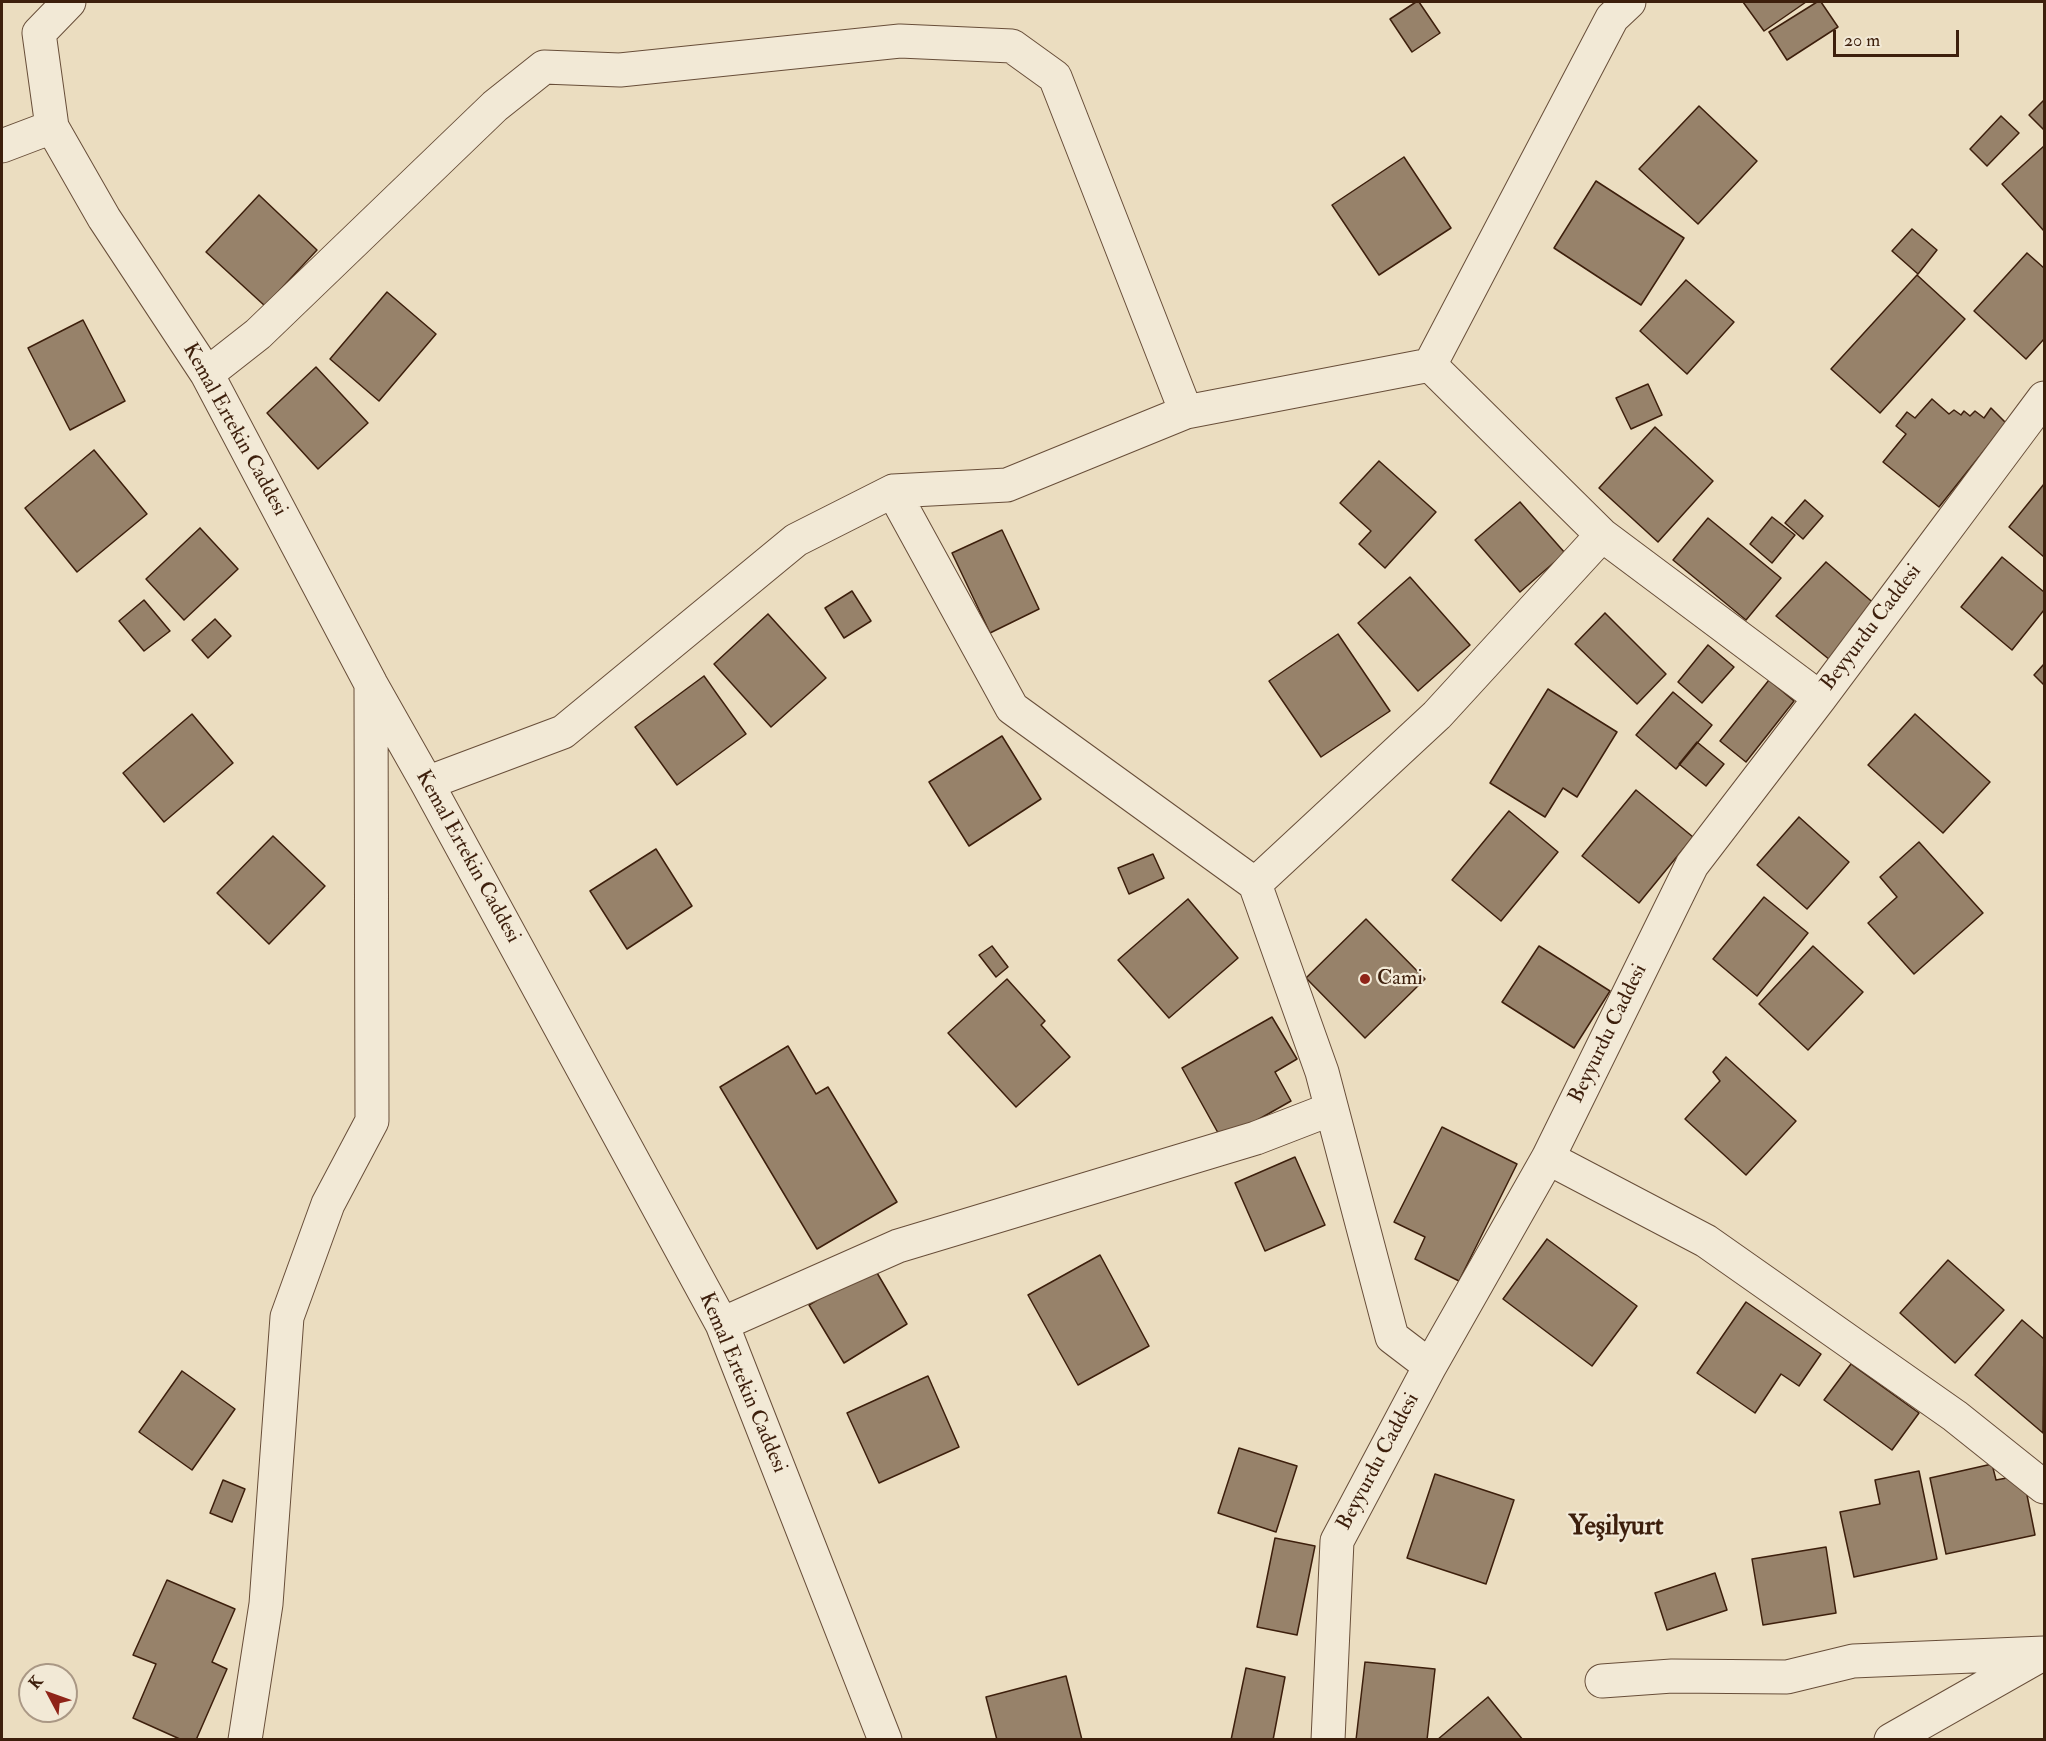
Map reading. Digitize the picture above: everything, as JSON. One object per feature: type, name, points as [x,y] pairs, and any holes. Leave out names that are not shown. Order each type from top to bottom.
[{"type":"street","name":"Kemal Ertekin Caddesi","points":[[69,2],[39,33],[52,127],[105,218],[207,374],[371,684],[722,1324],[885,1740]]},
{"type":"street","points":[[1430,364],[1612,18],[1629,2]]},
{"type":"street","points":[[207,374],[258,334],[495,106],[544,67],[620,70],[900,40],[1012,46],[1055,77],[1186,412]]},
{"type":"street","points":[[2,146],[52,127]]},
{"type":"street","points":[[427,783],[563,732],[796,540],[893,491],[1007,485],[1186,412],[1430,364]]},
{"type":"street","points":[[1430,364],[1602,535],[1820,698]]},
{"type":"street","name":"Beyyurdu Caddesi","points":[[1328,1740],[1337,1541],[1430,1366],[1548,1158],[1692,865],[2042,406]]},
{"type":"street","points":[[893,491],[1012,708],[1255,884],[1322,1072],[1392,1336],[1430,1366]]},
{"type":"street","points":[[1255,884],[1437,715],[1602,535]]},
{"type":"street","points":[[245,1740],[266,1604],[287,1317],[328,1204],[372,1121],[371,684]]},
{"type":"street","points":[[722,1324],[898,1246],[1256,1138],[1331,1109]]},
{"type":"street","points":[[1548,1158],[1706,1240],[1955,1416],[2044,1487]]},
{"type":"street","points":[[1602,1681],[1672,1676],[1787,1677],[1853,1661],[2044,1653]]},
{"type":"street","points":[[1891,1740],[2044,1653]]},
{"type":"building","points":[[1419,2],[1440,33],[1412,52],[1390,19]]},
{"type":"building","points":[[1743,2],[1806,2],[1764,31]]},
{"type":"building","points":[[1817,2],[1821,2],[1838,27],[1787,60],[1769,32]]},
{"type":"building","points":[[2044,100],[2044,130],[2029,115]]},
{"type":"building","points":[[1699,106],[1757,161],[1698,224],[1639,169]]},
{"type":"building","points":[[2001,116],[2019,133],[1987,166],[1970,149]]},
{"type":"building","points":[[2044,146],[2044,231],[2002,184]]},
{"type":"building","points":[[1404,157],[1451,228],[1379,275],[1332,205]]},
{"type":"building","points":[[1596,181],[1684,238],[1641,305],[1554,248]]},
{"type":"building","points":[[259,195],[317,250],[265,306],[206,252]]},
{"type":"building","points":[[1912,229],[1937,250],[1918,274],[1892,251]]},
{"type":"building","points":[[2027,253],[2044,268],[2044,339],[2026,359],[1974,311]]},
{"type":"building","points":[[1917,275],[1965,319],[1880,413],[1831,369]]},
{"type":"building","points":[[1686,280],[1734,322],[1687,374],[1640,331]]},
{"type":"building","points":[[387,292],[436,334],[379,401],[330,359]]},
{"type":"building","points":[[83,320],[125,401],[70,430],[28,348]]},
{"type":"building","points":[[316,367],[368,423],[318,469],[267,413]]},
{"type":"building","points":[[1648,384],[1662,415],[1631,429],[1616,398]]},
{"type":"building","points":[[1932,399],[1949,414],[1954,410],[1961,415],[1964,411],[1970,416],[1975,411],[1984,418],[1991,408],[2006,423],[1939,507],[1883,462],[1906,434],[1896,426],[1907,412],[1915,418]]},
{"type":"building","points":[[1655,427],[1713,481],[1658,542],[1599,488]]},
{"type":"building","points":[[94,450],[147,514],[77,572],[25,508]]},
{"type":"building","points":[[1379,461],[1436,512],[1385,568],[1359,544],[1371,531],[1340,503]]},
{"type":"building","points":[[2044,484],[2044,557],[2009,527]]},
{"type":"building","points":[[1805,500],[1823,516],[1803,539],[1785,523]]},
{"type":"building","points":[[1520,502],[1565,553],[1520,592],[1475,540]]},
{"type":"building","points":[[1772,517],[1795,535],[1772,563],[1750,544]]},
{"type":"building","points":[[1708,518],[1781,578],[1746,620],[1673,560]]},
{"type":"building","points":[[200,528],[238,569],[184,620],[146,579]]},
{"type":"building","points":[[1002,530],[1039,609],[990,633],[952,553]]},
{"type":"building","points":[[2002,557],[2044,592],[2044,610],[2012,650],[1961,607]]},
{"type":"building","points":[[1826,562],[1877,606],[1830,660],[1776,616]]},
{"type":"building","points":[[1410,577],[1470,645],[1418,691],[1358,623]]},
{"type":"building","points":[[852,591],[871,621],[844,638],[825,608]]},
{"type":"building","points":[[144,600],[170,631],[144,651],[119,621]]},
{"type":"building","points":[[1605,613],[1666,674],[1637,704],[1575,644]]},
{"type":"building","points":[[768,614],[826,678],[771,727],[714,664]]},
{"type":"building","points":[[215,619],[231,636],[208,658],[192,640]]},
{"type":"building","points":[[1338,634],[1390,711],[1321,757],[1269,681]]},
{"type":"building","points":[[1708,645],[1734,667],[1702,703],[1678,682]]},
{"type":"building","points":[[2044,664],[2044,685],[2034,675]]},
{"type":"building","points":[[704,676],[746,734],[677,785],[635,727]]},
{"type":"building","points":[[1769,680],[1794,701],[1746,762],[1720,741]]},
{"type":"building","points":[[1548,689],[1617,732],[1577,797],[1563,788],[1545,817],[1490,783]]},
{"type":"building","points":[[1673,692],[1712,725],[1676,769],[1636,735]]},
{"type":"building","points":[[192,714],[233,763],[164,822],[123,773]]},
{"type":"building","points":[[1915,714],[1990,782],[1943,833],[1868,765]]},
{"type":"building","points":[[1002,736],[1041,799],[969,846],[929,782]]},
{"type":"building","points":[[1697,742],[1724,764],[1706,786],[1679,764]]},
{"type":"building","points":[[1636,790],[1693,837],[1639,903],[1582,856]]},
{"type":"building","points":[[1509,811],[1558,852],[1501,921],[1452,880]]},
{"type":"building","points":[[1799,817],[1849,862],[1807,909],[1757,865]]},
{"type":"building","points":[[273,836],[325,886],[269,944],[217,893]]},
{"type":"building","points":[[1919,842],[1983,913],[1914,974],[1868,923],[1897,897],[1880,877]]},
{"type":"building","points":[[656,849],[692,906],[627,949],[590,891]]},
{"type":"building","points":[[1153,854],[1164,878],[1129,894],[1118,868]]},
{"type":"building","points":[[1764,897],[1808,933],[1757,996],[1713,959]]},
{"type":"building","points":[[1188,899],[1238,958],[1169,1018],[1118,960]]},
{"type":"building","name":"Cami","points":[[1366,919],[1425,979],[1365,1038],[1306,978]]},
{"type":"building","points":[[992,946],[1008,967],[996,977],[979,955]]},
{"type":"building","points":[[1539,946],[1610,991],[1574,1048],[1502,1002]]},
{"type":"building","points":[[1813,946],[1863,992],[1808,1050],[1759,1004]]},
{"type":"building","points":[[1007,979],[1045,1021],[1041,1025],[1070,1057],[1016,1107],[948,1033]]},
{"type":"building","points":[[1272,1017],[1297,1059],[1275,1072],[1291,1101],[1222,1140],[1182,1068]]},
{"type":"building","points":[[788,1046],[816,1094],[828,1087],[897,1202],[817,1249],[720,1087]]},
{"type":"building","points":[[1726,1057],[1796,1121],[1746,1175],[1685,1119],[1720,1081],[1713,1072]]},
{"type":"building","points":[[1442,1127],[1517,1164],[1459,1281],[1415,1259],[1425,1237],[1394,1222]]},
{"type":"building","points":[[1295,1157],[1325,1225],[1265,1251],[1235,1183]]},
{"type":"building","points":[[1547,1239],[1637,1306],[1592,1366],[1503,1299]]},
{"type":"building","points":[[1100,1255],[1149,1346],[1078,1385],[1028,1295]]},
{"type":"building","points":[[1948,1260],[2004,1310],[1955,1363],[1900,1313]]},
{"type":"building","points":[[873,1266],[907,1324],[844,1363],[809,1305]]},
{"type":"building","points":[[1746,1302],[1821,1354],[1799,1386],[1781,1374],[1755,1413],[1697,1373]]},
{"type":"building","points":[[2022,1320],[2044,1339],[2043,1433],[1975,1375]]},
{"type":"building","points":[[1851,1364],[1919,1413],[1892,1450],[1824,1400]]},
{"type":"building","points":[[182,1371],[235,1409],[192,1470],[139,1432]]},
{"type":"building","points":[[928,1376],[959,1447],[879,1483],[847,1413]]},
{"type":"building","points":[[1239,1448],[1297,1466],[1276,1532],[1218,1513]]},
{"type":"building","points":[[1992,1464],[1996,1480],[2023,1475],[2035,1535],[1946,1554],[1930,1478]]},
{"type":"building","points":[[1919,1471],[1937,1559],[1854,1577],[1840,1512],[1880,1504],[1875,1480]]},
{"type":"building","points":[[1435,1474],[1514,1500],[1486,1584],[1407,1558]]},
{"type":"building","points":[[223,1480],[245,1489],[232,1522],[210,1513]]},
{"type":"building","points":[[1275,1538],[1315,1546],[1297,1635],[1257,1627]]},
{"type":"building","points":[[1826,1547],[1836,1613],[1763,1625],[1752,1559]]},
{"type":"building","points":[[1715,1573],[1727,1610],[1667,1630],[1655,1593]]},
{"type":"building","points":[[167,1580],[235,1609],[212,1662],[227,1669],[196,1740],[182,1740],[133,1718],[156,1664],[133,1655]]},
{"type":"building","points":[[1365,1662],[1435,1669],[1427,1740],[1356,1740]]},
{"type":"building","points":[[1246,1668],[1285,1677],[1273,1740],[1231,1740]]},
{"type":"building","points":[[1066,1676],[1082,1740],[997,1740],[986,1697]]},
{"type":"building","points":[[1488,1697],[1523,1740],[1437,1740]]},
{"type":"place","name":"Cami","points":[[1365,979]]},
{"type":"district","name":"Yeşilyurt","points":[[1616,1528]]}]
